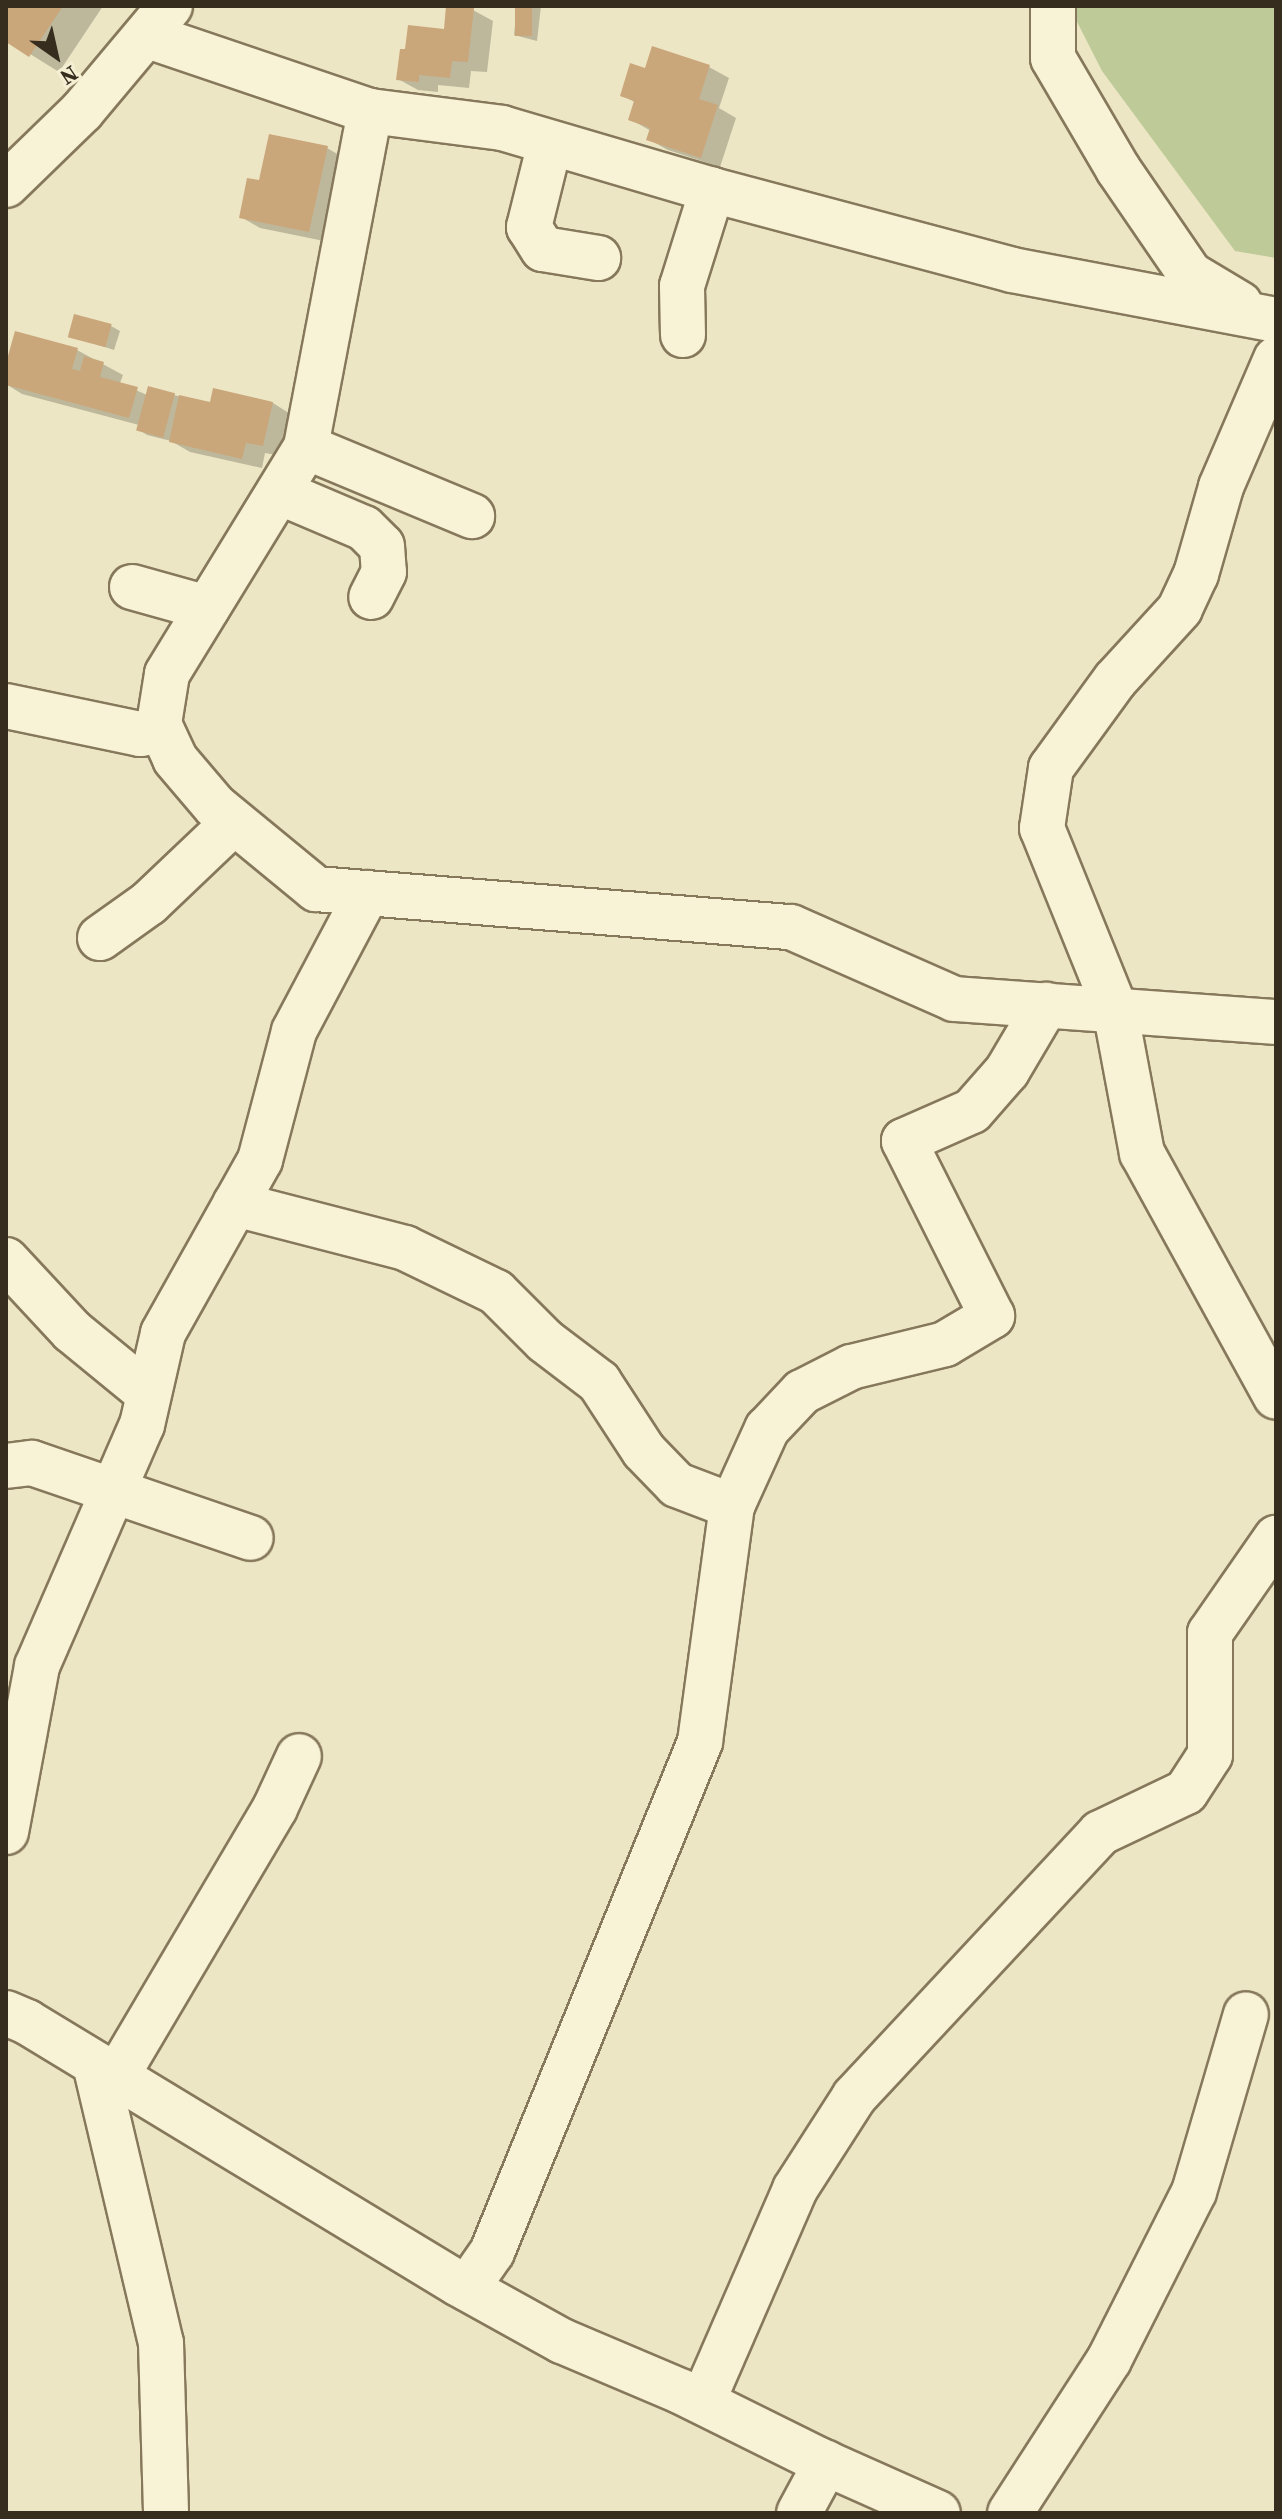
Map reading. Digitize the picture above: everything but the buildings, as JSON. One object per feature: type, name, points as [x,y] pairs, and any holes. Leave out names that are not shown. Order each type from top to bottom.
[{"type":"street","points":[[1053,6],[1053,58],[1118,169],[1190,274],[1272,332]]},
{"type":"street","points":[[6,185],[82,111],[159,21],[370,111],[502,128],[712,190],[1012,270],[1272,332]]},
{"type":"street","points":[[370,111],[306,447],[167,674],[159,724],[175,759],[215,806],[316,889],[791,927],[954,999],[1276,1022]]},
{"type":"street","points":[[550,143],[529,227],[543,249],[598,258]]},
{"type":"street","points":[[683,335],[682,286],[712,190]]},
{"type":"street","points":[[1272,332],[1196,574],[1180,609],[1115,680],[1051,768],[1042,828],[1115,1009],[1142,1153],[1276,1397]]},
{"type":"street","points":[[306,447],[472,516]]},
{"type":"street","points":[[279,492],[364,528],[382,546],[384,572],[371,597]]},
{"type":"street","points":[[132,587],[207,608]]},
{"type":"street","points":[[6,706],[140,734],[162,731]]},
{"type":"street","points":[[100,938],[149,903],[234,822]]},
{"type":"street","points":[[6,1832],[37,1666],[142,1425],[163,1333],[260,1160],[294,1031],[367,893]]},
{"type":"street","points":[[467,2288],[492,2252],[700,1742],[732,1506],[767,1429],[802,1392],[851,1367],[945,1344],[992,1316],[904,1141],[972,1111],[1007,1071],[1046,1005]]},
{"type":"street","points":[[235,1204],[405,1248],[496,1292],[545,1341],[599,1382],[644,1451],[677,1485],[732,1506]]},
{"type":"street","points":[[6,1260],[72,1331],[149,1394]]},
{"type":"street","points":[[6,1466],[32,1463],[251,1538]]},
{"type":"street","points":[[703,2401],[795,2189],[854,2097],[1100,1833],[1186,1792],[1210,1755],[1210,1633],[1276,1538]]},
{"type":"street","points":[[166,2513],[161,2343],[105,2071],[275,1808],[299,1756]]},
{"type":"street","points":[[6,2013],[467,2288],[562,2341],[703,2401],[826,2463],[938,2513]]},
{"type":"street","points":[[1010,2513],[1109,2360],[1194,2192],[1246,2014]]},
{"type":"street","points":[[799,2513],[826,2463]]},
{"type":"green space","points":[[1069,6],[1276,6],[1276,258],[1235,251],[1102,71]]}]
